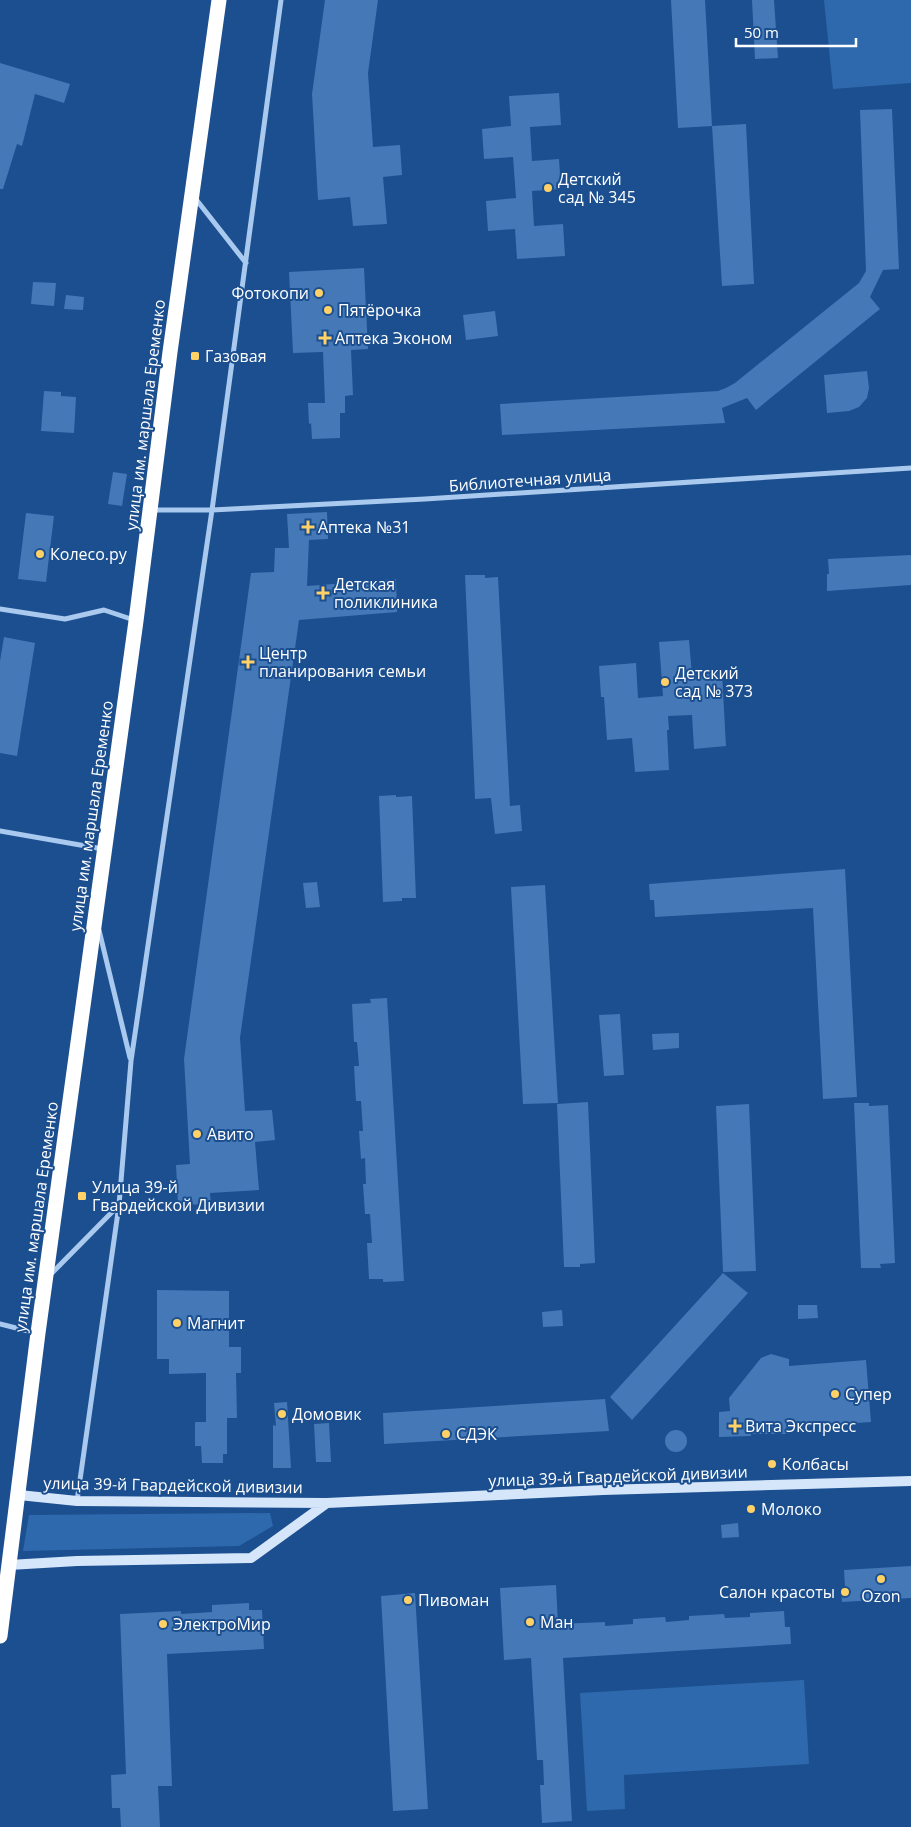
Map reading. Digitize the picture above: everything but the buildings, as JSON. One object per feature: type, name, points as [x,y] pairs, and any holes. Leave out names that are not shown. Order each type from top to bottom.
[{"type":"highway","name":"улица им. маршала Еременко","points":[[0,1636],[38,1333],[148,535],[219,0]]},
{"type":"main road","name":"улица 39-й Гвардейской дивизии","points":[[19,1495],[77,1501],[327,1503],[603,1490],[911,1480]]},
{"type":"main road","name":"улица 39-й Гвардейской дивизии","points":[[9,1565],[78,1561],[251,1558],[327,1503]]},
{"type":"street","points":[[77,1501],[119,1205],[131,1061],[212,510],[281,0]]},
{"type":"street","points":[[192,194],[246,263]]},
{"type":"street","name":"Библиотечная улица","points":[[150,510],[212,510],[425,499],[911,468]]},
{"type":"street","points":[[0,608],[65,619],[104,610],[136,621]]},
{"type":"street","points":[[0,831],[104,849]]},
{"type":"street","points":[[95,915],[131,1061]]},
{"type":"street","points":[[46,1280],[119,1205]]},
{"type":"street","points":[[0,1324],[38,1333]]},
{"type":"shaded area","points":[[824,0],[911,0],[911,83],[833,89]]},
{"type":"shaded area","points":[[270,1513],[273,1526],[239,1546],[23,1551],[29,1515]]},
{"type":"shaded area","points":[[804,1680],[809,1764],[624,1775],[625,1809],[587,1811],[580,1693]]},
{"type":"place","name":"Детский сад № 345","points":[[548,188]]},
{"type":"place","name":"Фотокопи","points":[[319,293]]},
{"type":"place","name":"Пятёрочка","points":[[328,310]]},
{"type":"place","name":"Аптека Эконом","points":[[325,338]]},
{"type":"place","name":"Газовая","points":[[195,356]]},
{"type":"place","name":"Аптека №31","points":[[308,527]]},
{"type":"place","name":"Колесо.ру","points":[[40,554]]},
{"type":"place","name":"Детская поликлиника","points":[[323,593]]},
{"type":"place","name":"Центр планирования семьи","points":[[248,662]]},
{"type":"place","name":"Детский сад № 373","points":[[665,682]]},
{"type":"place","name":"Авито","points":[[197,1134]]},
{"type":"place","name":"Улица 39-й Гвардейской Дивизии","points":[[82,1196]]},
{"type":"place","name":"Магнит","points":[[177,1323]]},
{"type":"place","name":"Супер","points":[[835,1394]]},
{"type":"place","name":"Домовик","points":[[282,1414]]},
{"type":"place","name":"Вита Экспресс","points":[[735,1426]]},
{"type":"place","name":"СДЭК","points":[[446,1434]]},
{"type":"place","name":"Колбасы","points":[[772,1464]]},
{"type":"place","name":"Молоко","points":[[751,1509]]},
{"type":"place","name":"Ozon","points":[[881,1579]]},
{"type":"place","name":"Салон красоты","points":[[845,1592]]},
{"type":"place","name":"Пивоман","points":[[408,1600]]},
{"type":"place","name":"Ман","points":[[530,1622]]},
{"type":"place","name":"ЭлектроМир","points":[[163,1624]]}]
